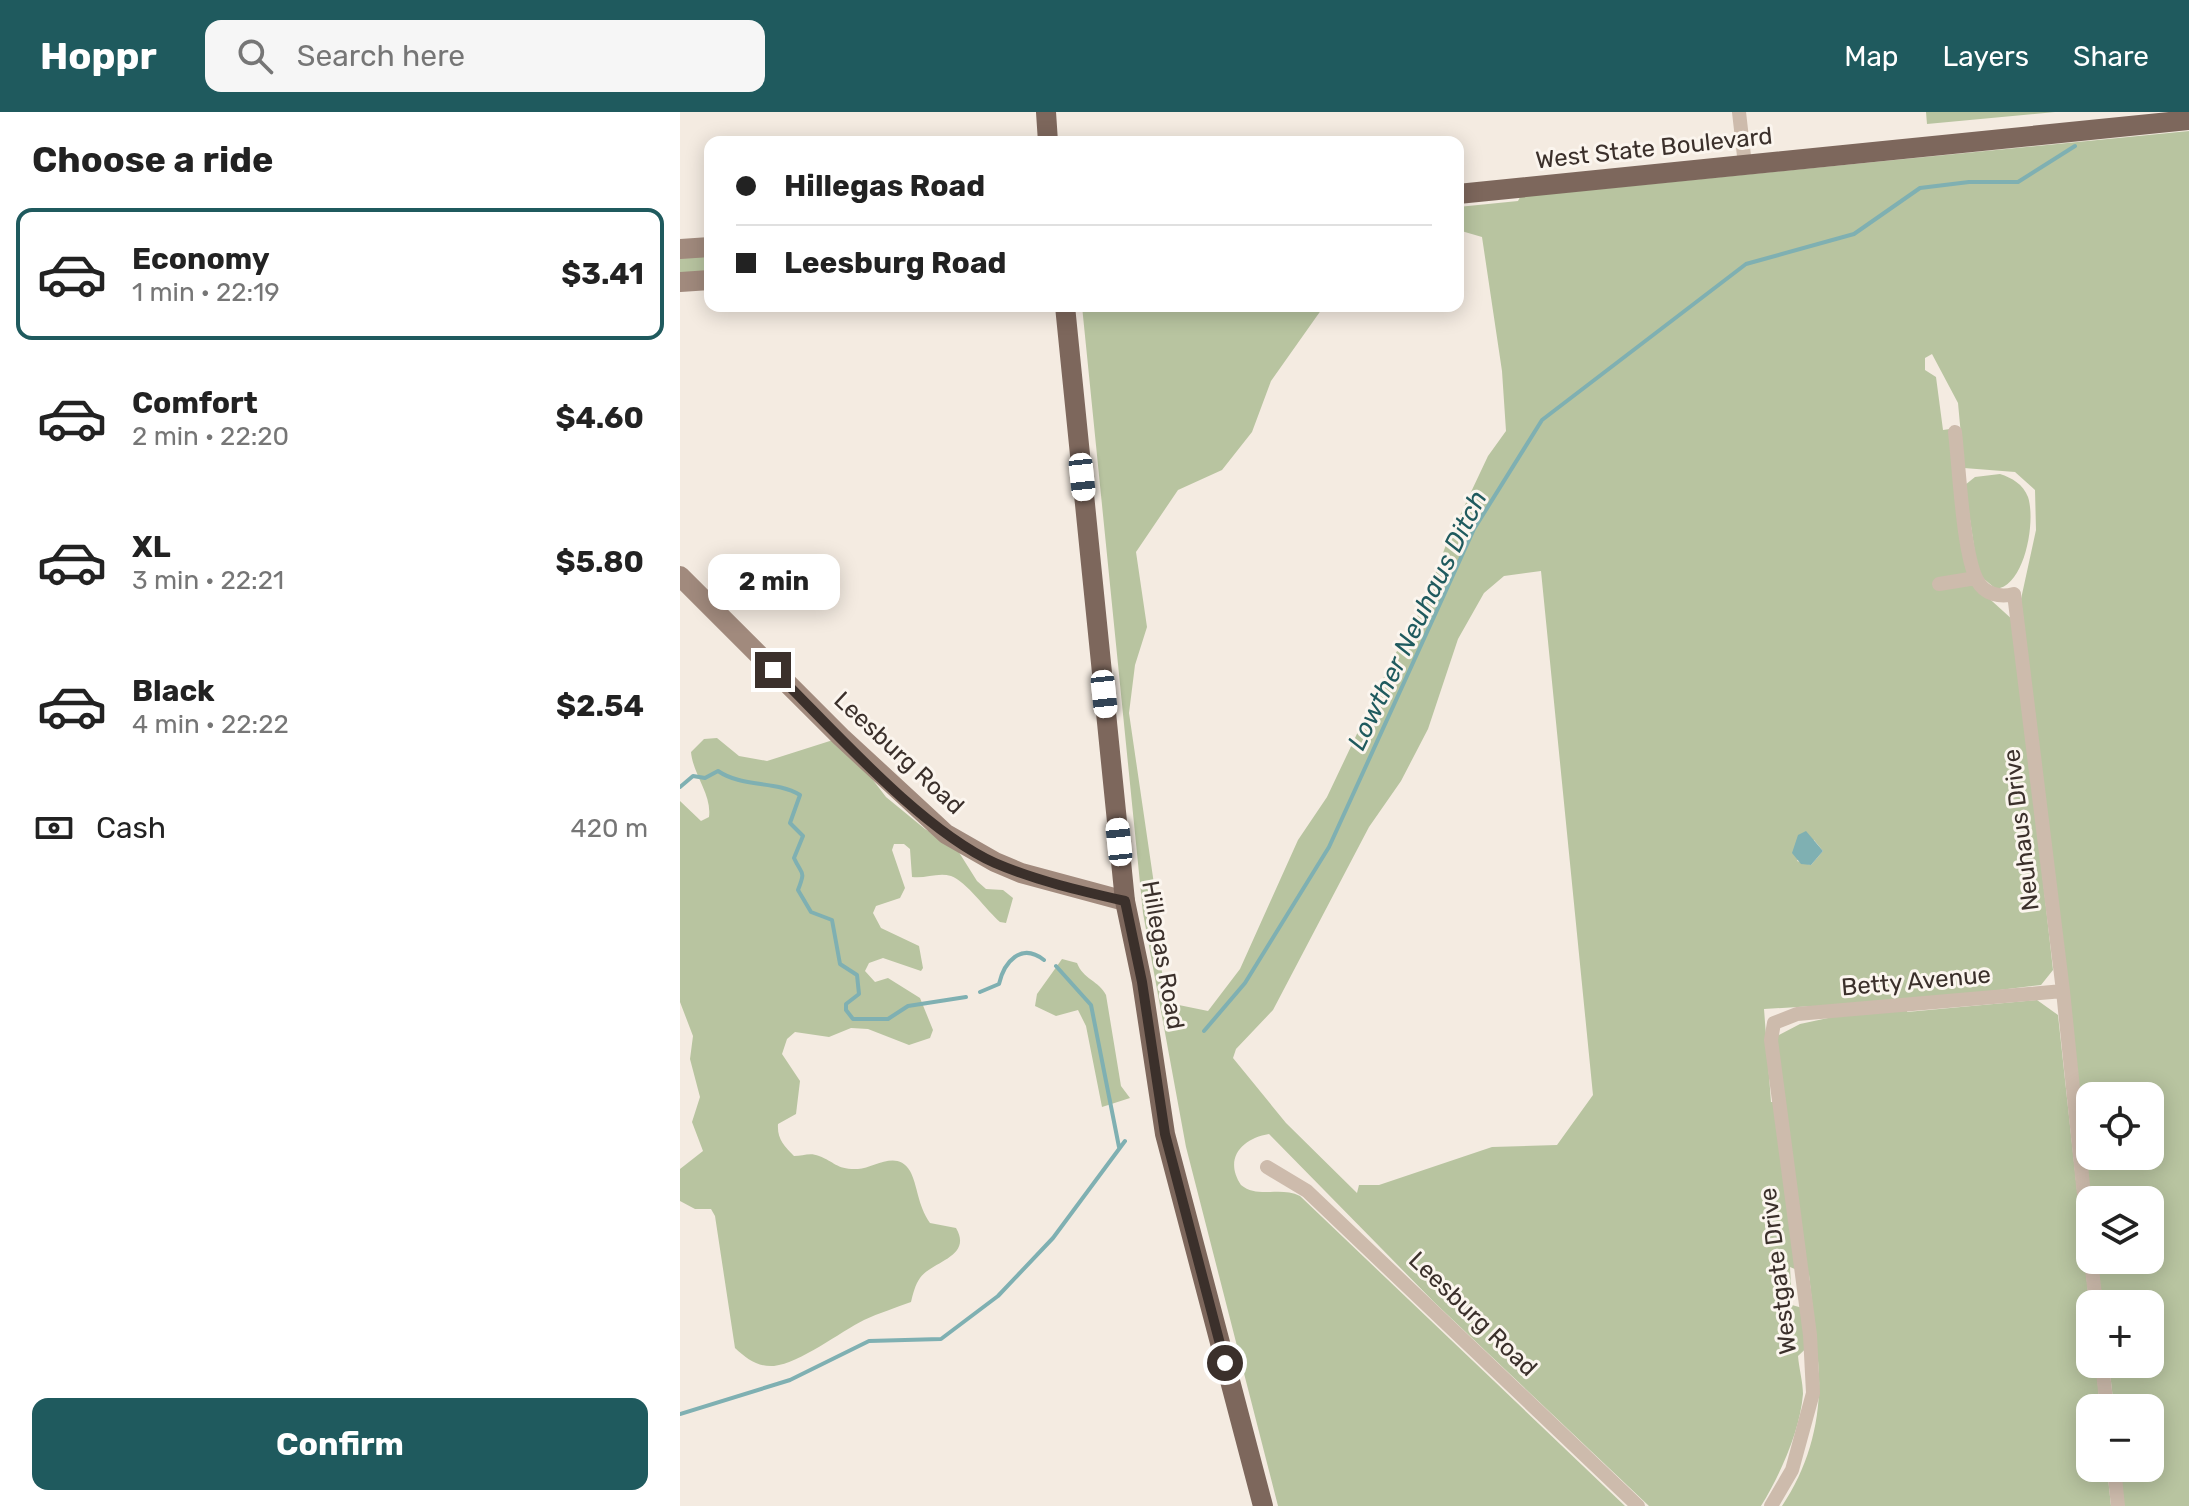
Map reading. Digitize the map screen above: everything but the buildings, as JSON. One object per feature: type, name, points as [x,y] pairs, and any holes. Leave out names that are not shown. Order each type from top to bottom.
[{"type":"main road","points":[[1046,112],[1048,136]]},
{"type":"main road","name":"West State Boulevard","points":[[1464,193],[2189,120]]},
{"type":"main road","points":[[680,249],[704,247]]},
{"type":"main road","points":[[680,282],[704,280]]},
{"type":"main road","name":"Hillegas Road","points":[[1066,312],[1125,901],[1142,982],[1165,1134],[1263,1506]]},
{"type":"main road","name":"Leesburg Road","points":[[680,576],[841,737],[946,834],[1021,873],[1125,901]]},
{"type":"street","points":[[1739,112],[1745,165]]},
{"type":"street","points":[[1939,584],[1976,578],[1955,432]]},
{"type":"street","name":"Neuhaus Drive","points":[[1976,578],[1989,592],[2003,597],[2014,594],[2063,991],[2083,1186]]},
{"type":"street","name":"Betty Avenue","points":[[1774,1023],[1797,1014],[2063,991]]},
{"type":"street","name":"Westgate Drive","points":[[1771,1506],[1792,1470],[1813,1393],[1810,1335],[1771,1040],[1774,1023]]},
{"type":"street","name":"Leesburg Road","points":[[1267,1167],[1307,1191],[1638,1506]]},
{"type":"street","points":[[2115,1482],[2118,1506]]},
{"type":"green space","points":[[1926,112],[2055,112],[1927,124]]},
{"type":"green space","points":[[2189,131],[2189,1506],[2124,1506],[2121,1482],[2164,1482],[2164,1394],[2112,1394],[2111,1378],[2164,1378],[2164,1290],[2100,1290],[2099,1274],[2164,1274],[2164,1186],[2089,1186],[2088,1170],[2164,1170],[2164,1082],[2077,1082],[2021,599],[2036,530],[2035,490],[2015,472],[1964,468],[1958,403],[1932,354],[1925,358],[1925,370],[1936,377],[1943,430],[1950,429],[1959,534],[1982,592],[2014,621],[2053,970],[2041,985],[1910,1001],[1907,1012],[2037,1000],[2058,1015],[2077,1186],[2076,1274],[2086,1274],[2088,1290],[2076,1290],[2076,1378],[2097,1378],[2099,1394],[2076,1394],[2076,1482],[2108,1482],[2111,1506],[1782,1506],[1803,1468],[1815,1426],[1819,1384],[1815,1340],[1798,1356],[1803,1394],[1798,1423],[1782,1467],[1761,1506],[1649,1506],[1434,1302],[1269,1134],[1251,1140],[1238,1151],[1234,1166],[1241,1185],[1255,1191],[1300,1196],[1625,1506],[1278,1506],[1186,1147],[1143,913],[1083,312],[1320,312],[1271,381],[1252,432],[1222,470],[1178,490],[1136,552],[1147,627],[1135,665],[1129,713],[1155,891],[1160,963],[1169,1003],[1208,1011],[1240,969],[1298,840],[1327,797],[1393,658],[1423,606],[1446,545],[1488,456],[1506,431],[1502,371],[1482,237],[1464,232],[1464,206],[1518,201],[1520,197]],"holes":[[[1541,571],[1593,1095],[1557,1145],[1492,1147],[1379,1185],[1359,1185],[1357,1193],[1286,1123],[1233,1058],[1236,1049],[1273,1010],[1369,827],[1401,781],[1428,729],[1458,639],[1484,593],[1504,576]],[[1814,840],[1823,851],[1811,865],[1797,861]],[[1814,1006],[1828,1018],[1800,1024],[1775,1037],[1776,1102],[1771,1102],[1764,1009]],[[1790,1267],[1809,1275],[1813,1311],[1792,1305]]]},
{"type":"green space","points":[[704,253],[704,275],[680,277],[680,255]]},
{"type":"green space","points":[[2000,474],[2017,482],[2026,492],[2030,521],[2021,565],[2006,585],[1996,589],[1978,574],[1965,485],[1975,477]]},
{"type":"green space","points":[[717,738],[739,756],[767,761],[833,740],[863,767],[886,797],[925,829],[955,846],[977,881],[986,889],[1003,890],[1013,898],[1006,923],[1000,922],[957,879],[941,875],[912,877],[910,849],[904,844],[894,844],[892,850],[905,888],[900,898],[876,906],[873,913],[881,928],[919,946],[923,968],[921,971],[883,958],[869,963],[865,971],[875,982],[888,978],[920,998],[933,1030],[930,1038],[909,1045],[868,1029],[851,1028],[829,1037],[795,1032],[787,1039],[782,1054],[800,1081],[796,1114],[778,1124],[780,1138],[787,1149],[794,1156],[816,1155],[851,1169],[899,1161],[910,1171],[930,1223],[956,1228],[960,1238],[959,1246],[949,1258],[920,1278],[911,1302],[864,1320],[808,1353],[774,1366],[753,1362],[735,1348],[715,1216],[711,1209],[695,1209],[680,1201],[680,1169],[703,1151],[692,1122],[700,1097],[690,1059],[693,1036],[680,1002],[680,801],[701,821],[709,817],[708,800],[691,752],[704,739]]},
{"type":"green space","points":[[1062,959],[1077,963],[1106,995],[1121,1086],[1130,1098],[1102,1107],[1086,1026],[1078,1010],[1056,1016],[1035,1006],[1037,994]]},
{"type":"water","points":[[1806,831],[1823,851],[1811,865],[1801,864],[1792,853],[1798,835]]},
{"type":"waterway","name":"Lowther Neuhaus Ditch","points":[[1204,1031],[1245,983],[1329,847],[1474,529],[1542,420],[1746,264],[1854,234],[1920,188],[1969,182],[2018,182],[2075,146]]},
{"type":"waterway","points":[[680,787],[693,776],[705,778],[718,771],[738,780],[780,787],[800,795],[790,823],[803,836],[794,858],[802,875],[798,890],[811,912],[832,920],[840,964],[857,975],[859,994],[846,1004],[846,1010],[853,1019],[888,1019],[908,1006],[966,997]]},
{"type":"waterway","points":[[980,992],[999,984],[1005,968],[1015,957],[1028,953],[1044,960]]},
{"type":"waterway","points":[[1056,966],[1091,1005],[1119,1147]]},
{"type":"waterway","name":"Lowther Neuhaus Ditch","points":[[680,1414],[790,1380],[869,1341],[941,1339],[998,1296],[1053,1238],[1125,1141]]},
{"type":"route","points":[[773,670],[946,834],[969,849],[1021,873],[1125,901],[1142,982],[1165,1134],[1225,1363]]}]
